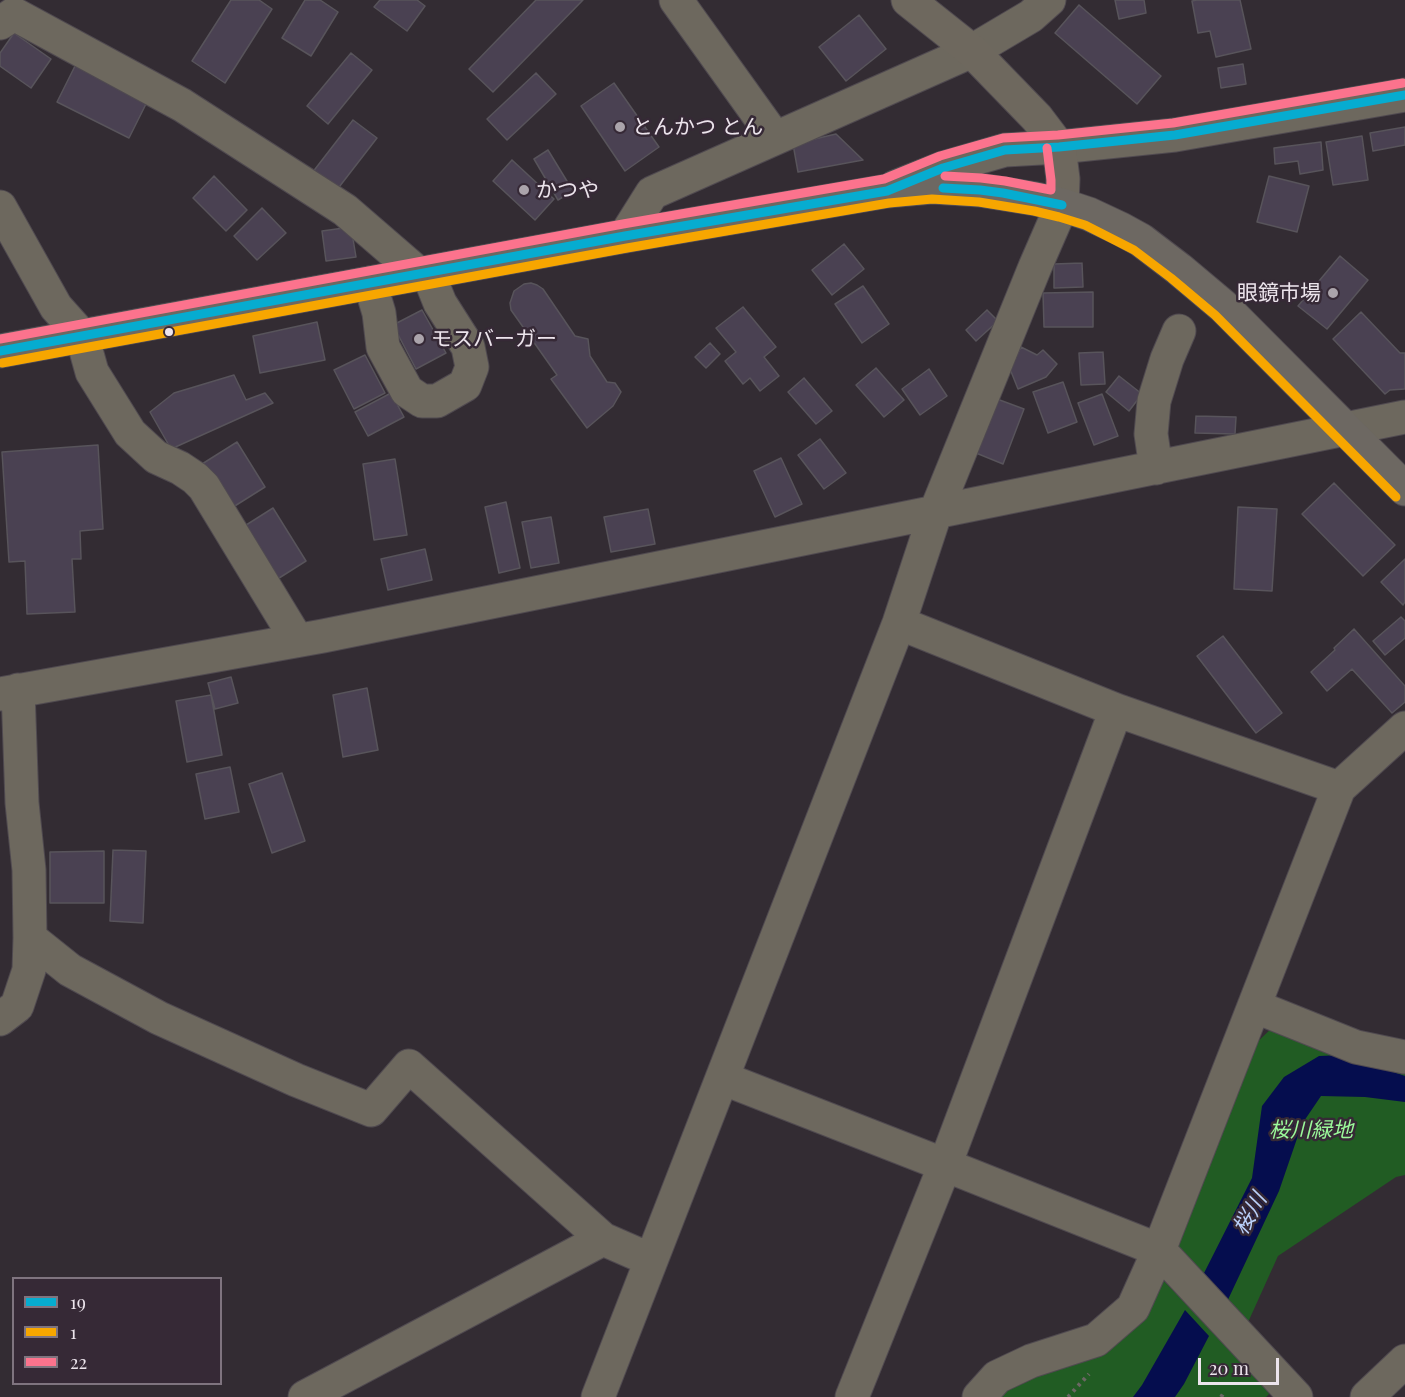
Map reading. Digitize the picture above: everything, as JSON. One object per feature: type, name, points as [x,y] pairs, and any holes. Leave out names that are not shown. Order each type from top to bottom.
[{"type":"highway","points":[[0,351],[625,236],[887,191],[932,187],[980,190],[1035,198],[1062,205],[1089,214],[1141,240],[1223,306],[1405,489]]},
{"type":"main road","points":[[908,0],[972,51],[1037,118],[1059,147],[1063,179],[1062,205]]},
{"type":"main road","points":[[936,0],[972,51]]},
{"type":"street","points":[[676,0],[775,138]]},
{"type":"street","points":[[625,236],[652,193],[972,51],[1031,16],[1049,0]]},
{"type":"street","points":[[8,12],[182,105],[345,210],[423,274],[468,347],[472,367],[465,385],[437,401],[422,401],[407,391],[383,347],[379,314],[370,283]]},
{"type":"street","points":[[887,191],[943,168],[1005,150],[1175,135],[1405,95]]},
{"type":"street","points":[[598,1397],[899,623],[936,511],[1062,205]]},
{"type":"street","points":[[0,207],[56,307],[82,336],[92,372],[130,433],[156,457],[180,468],[204,487],[297,640]]},
{"type":"street","points":[[1156,468],[1152,434],[1154,401],[1167,359],[1179,331]]},
{"type":"street","points":[[0,1019],[17,1006],[29,970],[30,938],[29,870],[9,692],[297,640],[1405,417]]},
{"type":"street","points":[[899,623],[1116,710],[1339,788]]},
{"type":"street","points":[[852,1397],[945,1165],[1116,710]]},
{"type":"street","points":[[979,1397],[997,1377],[1031,1361],[1096,1340],[1133,1308],[1159,1250],[1339,788],[1405,728]]},
{"type":"street","points":[[30,938],[70,970],[159,1018],[296,1080],[371,1110],[408,1066],[603,1239],[651,1260]]},
{"type":"street","points":[[1254,1006],[1356,1047],[1405,1057]]},
{"type":"street","points":[[722,1078],[1159,1250],[1296,1397]]},
{"type":"street","points":[[305,1397],[603,1239]]},
{"type":"street","points":[[1367,1397],[1405,1361]]},
{"type":"green space","name":"桜川緑地","points":[[1275,1025],[1405,1072],[1405,1175],[1396,1177],[1278,1256],[1245,1329],[1172,1252],[1249,1050]]},
{"type":"green space","points":[[1161,1278],[1272,1391],[1266,1397],[993,1397]]},
{"type":"water","name":"桜川","points":[[1344,1055],[1405,1076],[1405,1102],[1365,1097],[1321,1096],[1302,1124],[1279,1191],[1225,1306],[1201,1279],[1252,1178],[1262,1106],[1284,1077],[1319,1056]]},
{"type":"water","points":[[1185,1310],[1209,1336],[1184,1384],[1175,1397],[1133,1397],[1142,1385]]},
{"type":"building","points":[[231,0],[259,0],[272,9],[225,83],[192,61]]},
{"type":"building","points":[[305,0],[320,0],[338,12],[311,56],[282,38]]},
{"type":"building","points":[[380,0],[417,0],[425,6],[407,31],[374,7]]},
{"type":"building","points":[[536,0],[583,0],[493,92],[469,69]]},
{"type":"building","points":[[1115,0],[1144,0],[1146,13],[1119,19]]},
{"type":"building","points":[[1240,0],[1251,49],[1216,57],[1210,31],[1198,33],[1192,1]]},
{"type":"building","points":[[1079,5],[1161,76],[1137,104],[1055,33]]},
{"type":"building","points":[[859,15],[886,49],[846,81],[819,47]]},
{"type":"building","points":[[14,33],[51,59],[31,88],[0,66],[0,53]]},
{"type":"building","points":[[351,53],[372,70],[328,124],[307,106]]},
{"type":"building","points":[[78,60],[150,96],[129,138],[57,102]]},
{"type":"building","points":[[1243,64],[1246,84],[1221,88],[1218,68]]},
{"type":"building","points":[[536,73],[556,94],[507,140],[487,119]]},
{"type":"building","name":"とんかつ とん","points":[[614,83],[659,147],[625,171],[581,106]]},
{"type":"building","points":[[353,120],[377,138],[336,191],[312,173]]},
{"type":"building","points":[[1405,127],[1405,145],[1373,151],[1370,133]]},
{"type":"building","points":[[836,134],[863,160],[798,172],[793,144]]},
{"type":"building","points":[[1362,136],[1368,180],[1333,185],[1326,142]]},
{"type":"building","points":[[1321,142],[1323,170],[1300,174],[1298,161],[1275,164],[1274,148]]},
{"type":"building","points":[[548,150],[573,191],[558,200],[534,159]]},
{"type":"building","name":"かつや","points":[[512,160],[554,199],[535,220],[493,181]]},
{"type":"building","points":[[214,176],[247,210],[226,231],[193,198]]},
{"type":"building","points":[[1269,176],[1309,186],[1297,232],[1257,222]]},
{"type":"building","points":[[262,208],[286,233],[257,260],[234,236]]},
{"type":"building","points":[[351,227],[356,257],[326,261],[322,231]]},
{"type":"building","points":[[844,244],[864,269],[832,295],[812,270]]},
{"type":"building","name":"眼鏡市場","points":[[1340,256],[1368,280],[1327,329],[1298,306]]},
{"type":"building","points":[[1082,263],[1083,287],[1054,288],[1054,264]]},
{"type":"building","points":[[531,283],[543,289],[575,336],[588,339],[590,356],[607,382],[615,383],[621,392],[613,406],[587,428],[551,379],[557,375],[511,310],[510,303],[514,291],[524,284]]},
{"type":"building","points":[[863,286],[889,324],[862,343],[835,304]]},
{"type":"building","points":[[1093,292],[1093,327],[1044,327],[1043,293]]},
{"type":"building","points":[[743,307],[776,347],[764,357],[779,376],[760,391],[750,378],[743,384],[725,361],[736,352],[716,328]]},
{"type":"building","name":"モスバーガー","points":[[422,310],[446,353],[416,369],[393,325]]},
{"type":"building","points":[[987,310],[998,321],[976,341],[966,330]]},
{"type":"building","points":[[1361,312],[1400,353],[1405,353],[1405,389],[1390,390],[1385,394],[1333,339]]},
{"type":"building","points":[[317,322],[325,360],[260,373],[253,336]]},
{"type":"building","points":[[710,343],[720,354],[706,368],[695,357]]},
{"type":"building","points":[[1021,347],[1037,355],[1043,350],[1057,364],[1046,377],[1018,389],[1010,369]]},
{"type":"building","points":[[1103,352],[1105,384],[1081,385],[1079,353]]},
{"type":"building","points":[[365,355],[385,393],[354,409],[334,370]]},
{"type":"building","points":[[876,368],[904,400],[884,417],[856,385]]},
{"type":"building","points":[[929,369],[947,396],[920,415],[902,389]]},
{"type":"building","points":[[234,375],[246,400],[265,393],[273,403],[171,449],[150,412],[174,393]]},
{"type":"building","points":[[1119,376],[1142,394],[1129,411],[1106,392]]},
{"type":"building","points":[[804,378],[832,411],[816,424],[788,392]]},
{"type":"building","points":[[1063,382],[1077,422],[1048,433],[1033,392]]},
{"type":"building","points":[[391,393],[404,417],[368,436],[355,412]]},
{"type":"building","points":[[1102,394],[1118,436],[1094,445],[1078,403]]},
{"type":"building","points":[[997,399],[1024,409],[1003,464],[976,453]]},
{"type":"building","points":[[1196,416],[1236,417],[1235,434],[1195,433]]},
{"type":"building","points":[[820,439],[846,473],[824,489],[798,455]]},
{"type":"building","points":[[237,442],[265,487],[230,509],[202,464]]},
{"type":"building","points":[[98,445],[103,529],[80,531],[81,559],[72,559],[75,612],[27,614],[25,561],[9,562],[2,452]]},
{"type":"building","points":[[781,458],[802,504],[775,517],[754,471]]},
{"type":"building","points":[[395,459],[407,535],[374,540],[363,464]]},
{"type":"building","points":[[1334,483],[1395,545],[1363,576],[1302,514]]},
{"type":"building","points":[[506,502],[520,568],[499,573],[485,507]]},
{"type":"building","points":[[1238,507],[1277,509],[1272,591],[1234,589]]},
{"type":"building","points":[[273,508],[306,561],[276,580],[243,527]]},
{"type":"building","points":[[648,509],[655,544],[611,552],[604,517]]},
{"type":"building","points":[[551,517],[559,563],[531,568],[522,522]]},
{"type":"building","points":[[425,549],[432,580],[388,590],[381,559]]},
{"type":"building","points":[[1405,559],[1405,602],[1403,605],[1381,582]]},
{"type":"building","points":[[1401,617],[1405,621],[1405,638],[1385,655],[1373,641]]},
{"type":"building","points":[[1354,629],[1405,686],[1405,702],[1392,713],[1352,669],[1327,691],[1311,672]]},
{"type":"building","points":[[1223,636],[1282,713],[1256,733],[1197,656]]},
{"type":"building","points":[[231,677],[238,703],[215,709],[208,683]]},
{"type":"building","points":[[367,688],[378,750],[343,757],[333,695]]},
{"type":"building","points":[[211,695],[222,755],[187,762],[176,701]]},
{"type":"building","points":[[230,767],[239,812],[205,819],[196,774]]},
{"type":"building","points":[[282,773],[305,841],[272,853],[249,784]]},
{"type":"building","points":[[113,850],[146,851],[143,923],[110,921]]},
{"type":"building","points":[[104,851],[104,903],[50,903],[50,852]]},
{"type":"transit line","name":"22","points":[[0,339],[623,224],[884,179],[940,156],[1003,138],[1058,135],[1173,123],[1403,83]]},
{"type":"transit line","name":"19","points":[[0,351],[625,236],[887,191],[943,168],[1005,150],[1175,135],[1405,95]]},
{"type":"transit line","name":"22","points":[[945,176],[1005,181],[1051,190],[1047,148]]},
{"type":"transit line","name":"19","points":[[943,188],[1003,193],[1062,205]]},
{"type":"transit line","name":"1","points":[[2,363],[627,248],[889,203],[932,199],[979,202],[1034,211],[1085,225],[1134,250],[1215,315],[1396,497]]},
{"type":"place","name":"とんかつ とん","points":[[620,127]]},
{"type":"place","name":"かつや","points":[[524,190]]},
{"type":"place","name":"眼鏡市場","points":[[1333,293]]},
{"type":"place","name":"モスバーガー","points":[[419,339]]}]
